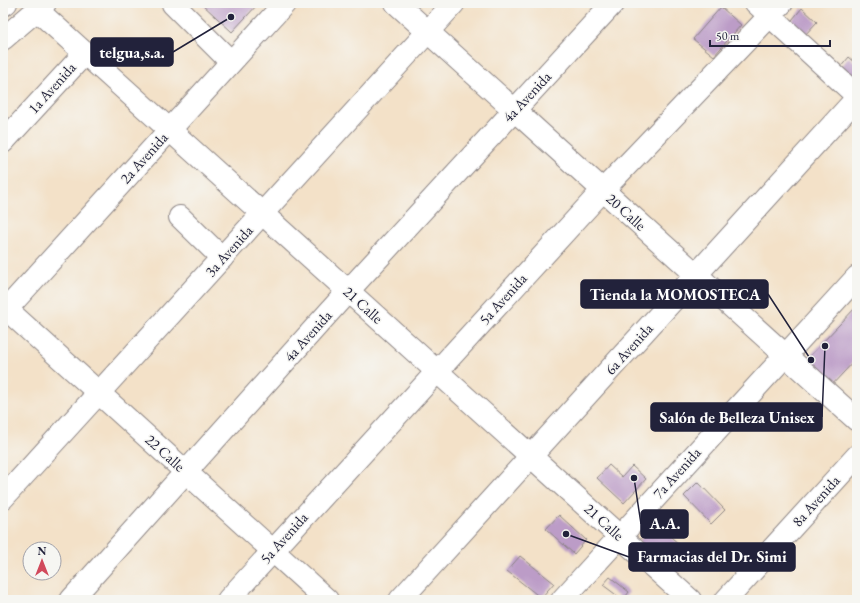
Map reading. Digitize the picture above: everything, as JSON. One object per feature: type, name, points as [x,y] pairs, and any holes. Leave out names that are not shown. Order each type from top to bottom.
[{"type":"main road","name":"2a Avenida","points":[[4,309],[285,3]]},
{"type":"main road","name":"20 Calle","points":[[396,3],[857,420]]},
{"type":"main road","name":"3a Avenida","points":[[3,498],[454,3]]},
{"type":"main road","name":"4a Avenida","points":[[71,600],[348,291],[613,3]]},
{"type":"main road","points":[[173,4],[231,62]]},
{"type":"main road","points":[[3,39],[41,7]]},
{"type":"main road","name":"21 Calle","points":[[41,7],[85,53],[690,600]]},
{"type":"main road","points":[[769,8],[857,97]]},
{"type":"main road","name":"5a Avenida","points":[[228,600],[769,8]]},
{"type":"main road","name":"1a Avenida","points":[[3,142],[85,53]]},
{"type":"main road","name":"6a Avenida","points":[[400,600],[857,97]]},
{"type":"main road","points":[[180,217],[222,258]]},
{"type":"main road","name":"7a Avenida","points":[[562,600],[857,277]]},
{"type":"main road","name":"22 Calle","points":[[4,309],[327,600]]},
{"type":"main road","name":"8a Avenida","points":[[726,600],[857,456]]},
{"type":"building","points":[[201,3],[259,3],[232,32]]},
{"type":"building","points":[[721,7],[741,25],[714,56],[693,39]]},
{"type":"building","points":[[802,8],[817,22],[803,37],[793,27],[792,20]]},
{"type":"building","points":[[849,57],[857,64],[857,71],[852,77],[839,69]]},
{"type":"building","points":[[857,306],[857,358],[830,387],[803,363]]},
{"type":"building","points":[[609,465],[622,477],[632,466],[646,479],[624,503],[597,478]]},
{"type":"building","points":[[698,482],[725,510],[711,524],[684,496]]},
{"type":"building","points":[[559,515],[586,540],[574,554],[546,529]]},
{"type":"building","points":[[655,523],[688,552],[671,571],[638,542]]},
{"type":"building","points":[[520,556],[554,583],[541,598],[507,571]]},
{"type":"building","points":[[610,577],[629,592],[623,600],[603,585]]},
{"type":"place","name":"telgua,s.a.","points":[[231,17]]},
{"type":"place","name":"Salón de Belleza Unisex","points":[[825,346]]},
{"type":"place","name":"Tienda la MOMOSTECA","points":[[811,360]]},
{"type":"place","name":"A.A.","points":[[634,478]]},
{"type":"place","name":"Farmacias del Dr. Simi","points":[[566,534]]}]
